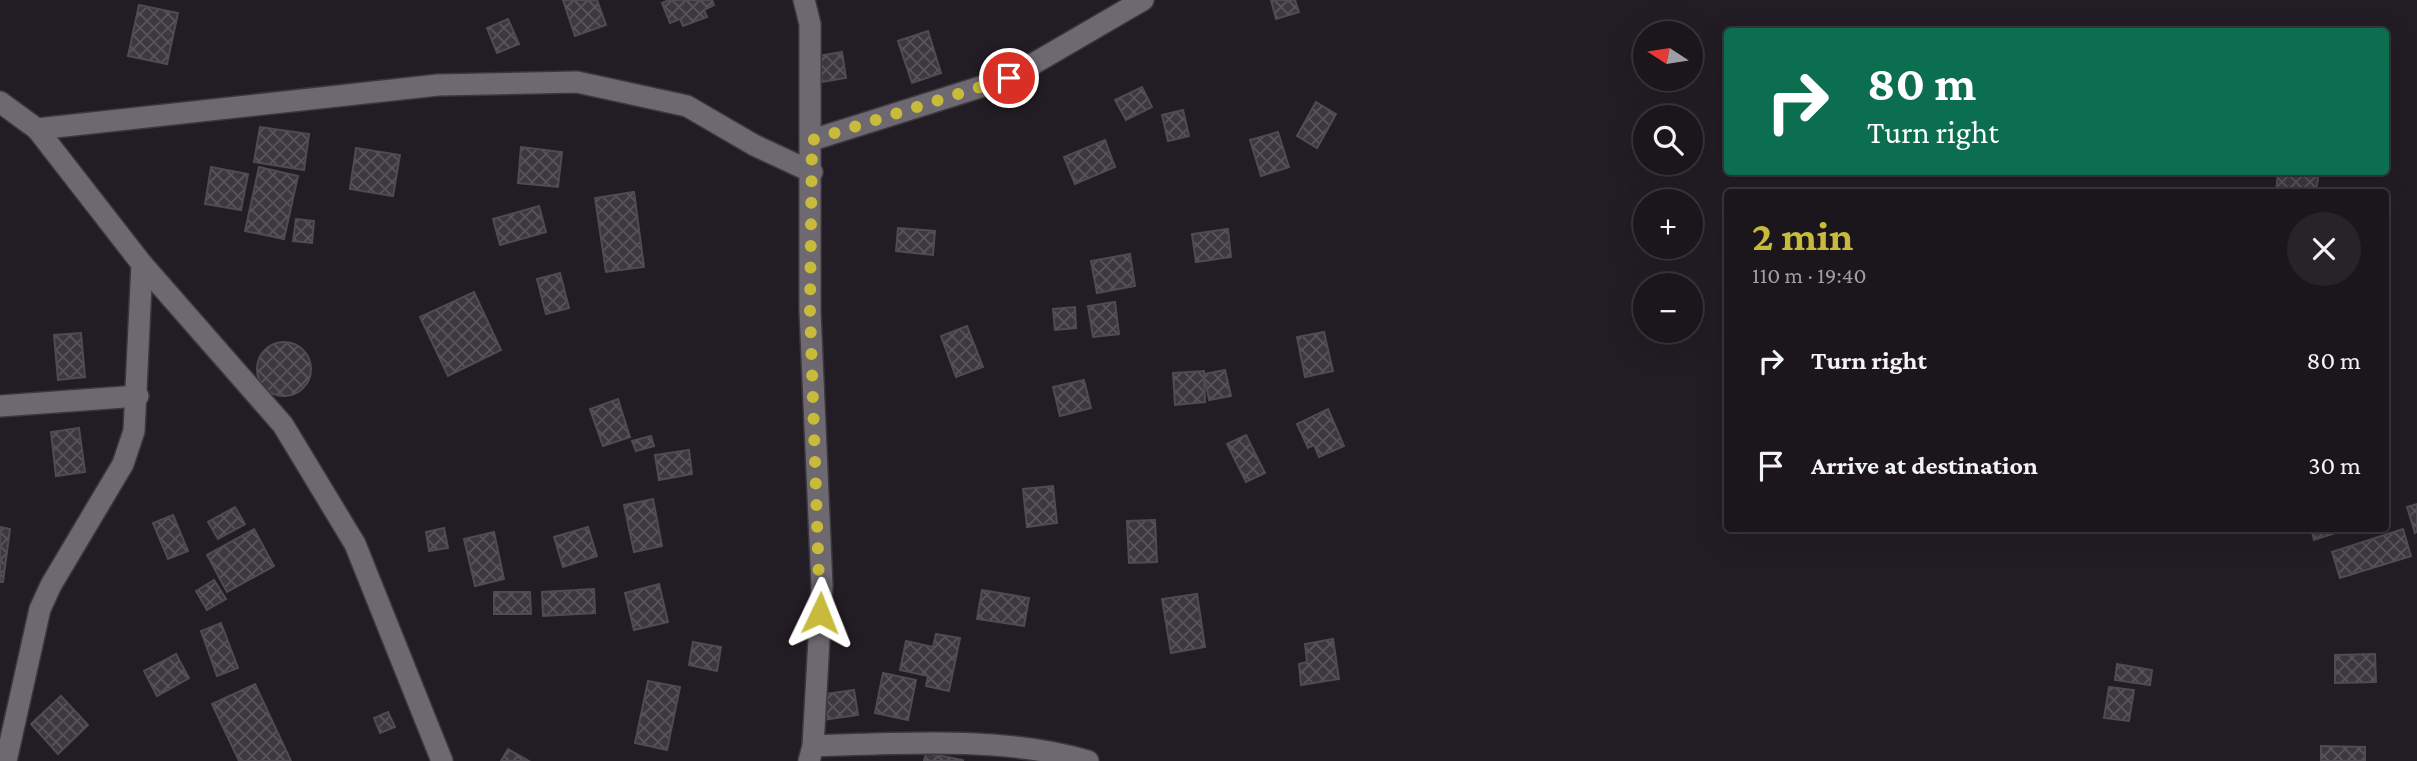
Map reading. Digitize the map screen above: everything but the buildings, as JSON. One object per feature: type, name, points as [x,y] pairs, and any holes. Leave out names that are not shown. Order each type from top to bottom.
[{"type":"street","points":[[804,0],[810,24],[810,310],[822,586],[811,754],[917,742],[1053,751],[1088,761]]},
{"type":"street","points":[[812,140],[1009,78],[1143,0]]},
{"type":"street","points":[[37,129],[438,85],[577,82],[687,107],[754,145],[812,172]]},
{"type":"street","points":[[0,102],[37,129],[142,264],[283,425],[355,544],[442,761]]},
{"type":"street","points":[[6,761],[40,609],[51,585],[123,464],[134,431],[138,396],[142,264]]},
{"type":"street","points":[[0,406],[138,396]]},
{"type":"route","points":[[820,613],[822,586],[810,310],[812,140],[1009,78]]}]
